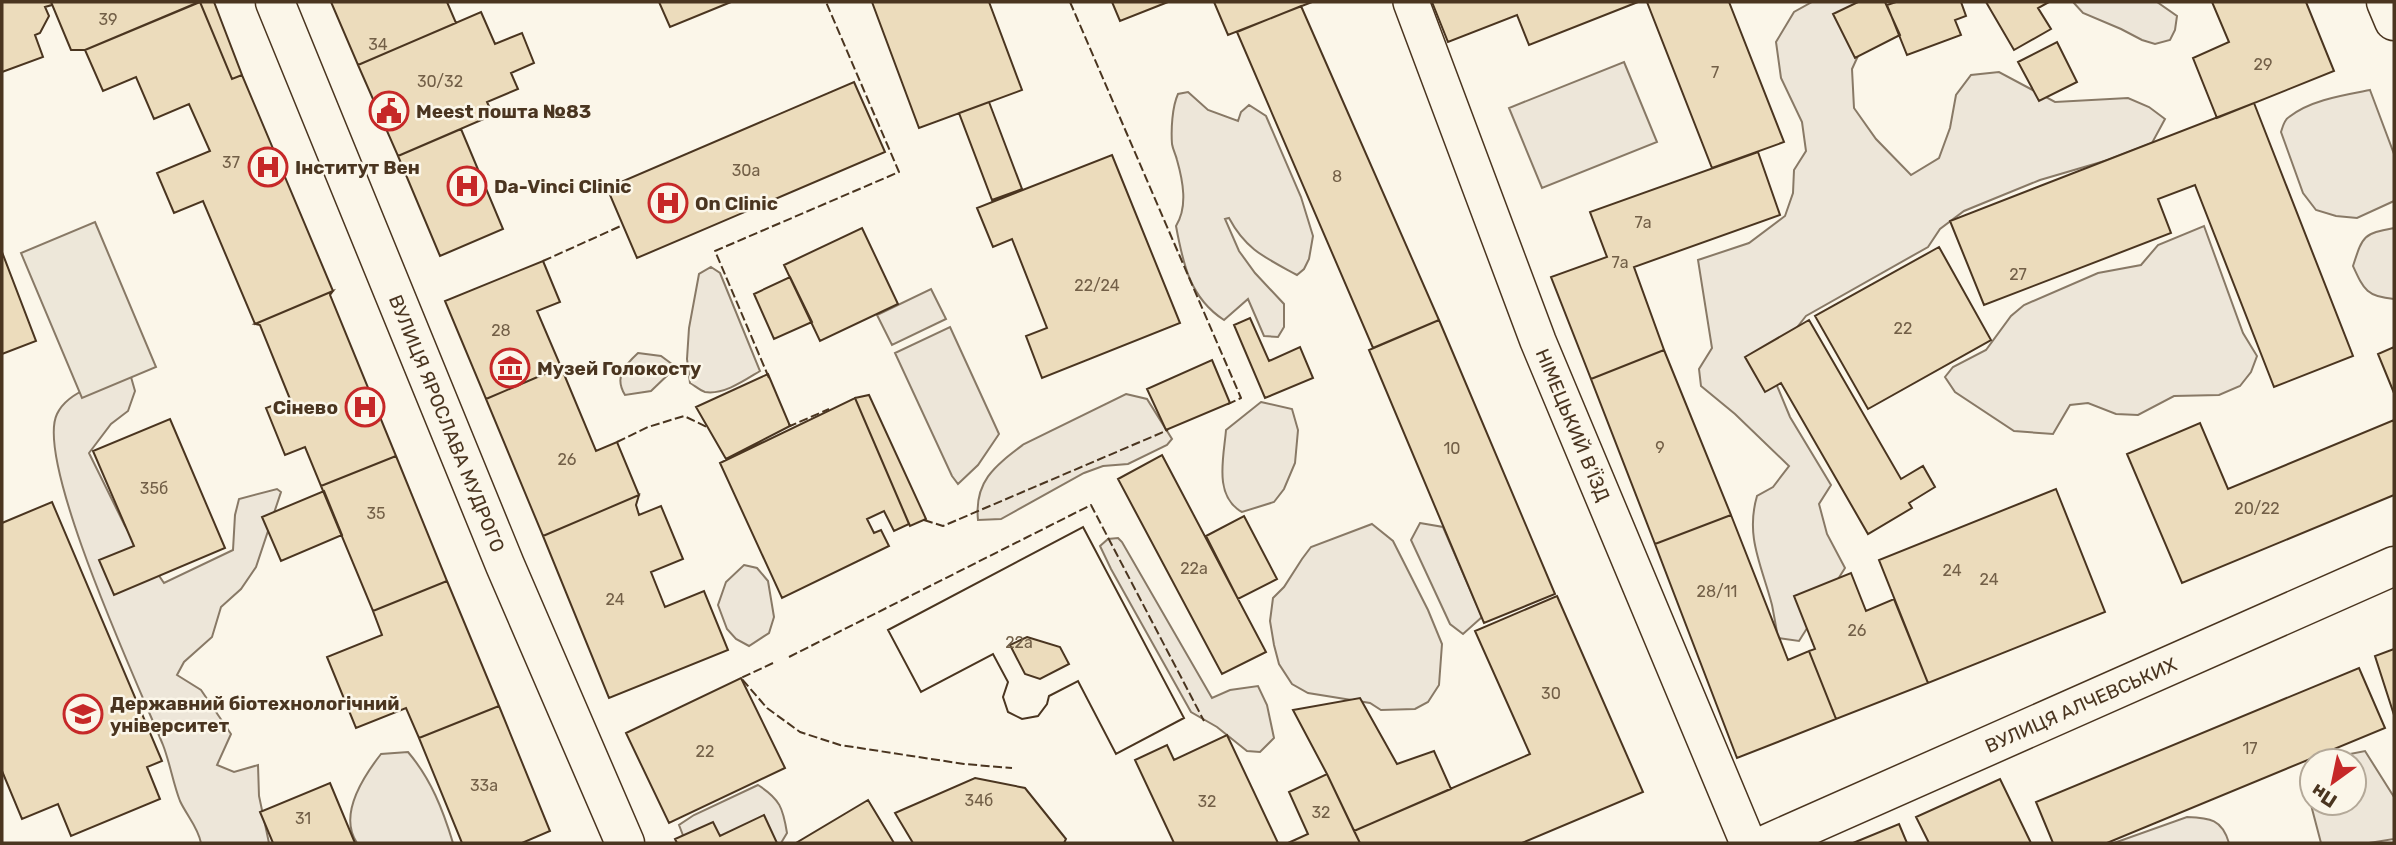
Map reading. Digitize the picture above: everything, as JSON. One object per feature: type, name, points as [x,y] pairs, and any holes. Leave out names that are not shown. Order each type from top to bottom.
[{"type":"street","name":"ВУЛИЦЯ ЯРОСЛАВА МУДРОГО","points":[[275,2],[505,565],[625,843]]},
{"type":"street","name":"НІМЕЦЬКИЙ В’ЇЗД","points":[[1410,2],[1538,341],[1748,843]]},
{"type":"street","points":[[2386,2],[2394,21]]},
{"type":"street","name":"ВУЛИЦЯ АЛЧЕВСЬКИХ","points":[[1769,843],[2394,566]]},
{"type":"shaded area","points":[[1812,2],[1893,2],[1863,45],[1852,69],[1854,108],[1876,139],[1911,175],[1939,158],[1950,128],[1956,95],[1971,75],[1999,72],[2055,102],[2128,98],[2149,107],[2165,119],[2152,143],[2108,160],[2040,180],[1964,211],[1940,229],[1928,247],[1806,316],[1780,349],[1770,369],[1790,417],[1831,485],[1819,504],[1827,534],[1845,568],[1799,641],[1778,638],[1772,605],[1756,551],[1753,525],[1757,496],[1773,487],[1789,466],[1735,414],[1701,386],[1699,369],[1712,348],[1698,260],[1749,243],[1785,216],[1793,193],[1794,170],[1806,151],[1802,122],[1781,78],[1776,42],[1794,12]]},
{"type":"shaded area","points":[[2073,2],[2157,2],[2177,16],[2175,30],[2170,40],[2155,44],[2083,13]]},
{"type":"shaded area","points":[[1624,62],[1657,142],[1542,188],[1509,108]]},
{"type":"shaded area","points":[[2370,90],[2394,154],[2394,201],[2357,218],[2316,210],[2303,193],[2281,132],[2284,123],[2297,111],[2317,102]]},
{"type":"shaded area","points":[[1188,92],[1208,110],[1238,121],[1241,112],[1249,105],[1266,116],[1301,197],[1313,236],[1309,259],[1297,275],[1250,246],[1229,218],[1225,219],[1239,251],[1284,304],[1284,327],[1278,337],[1264,336],[1248,299],[1224,320],[1212,311],[1196,291],[1185,267],[1176,226],[1183,202],[1172,132],[1173,112],[1178,94]]},
{"type":"shaded area","points":[[95,222],[156,367],[82,398],[21,253]]},
{"type":"shaded area","points":[[2204,226],[2243,333],[2257,356],[2251,372],[2240,386],[2219,395],[2174,396],[2138,415],[2116,414],[2088,403],[2070,405],[2053,434],[2014,431],[1955,392],[1945,377],[1953,367],[1986,350],[2011,316],[2024,305],[2098,273],[2141,265],[2158,245]]},
{"type":"shaded area","points":[[2394,228],[2394,299],[2368,291],[2353,266],[2362,242],[2370,234]]},
{"type":"shaded area","points":[[711,267],[720,273],[760,371],[734,386],[712,392],[703,391],[690,383],[687,359],[689,328],[699,274]]},
{"type":"shaded area","points":[[931,289],[946,319],[892,345],[877,315]]},
{"type":"shaded area","points":[[950,327],[999,434],[978,465],[958,484],[895,353]]},
{"type":"shaded area","points":[[638,353],[661,356],[676,367],[651,391],[625,395],[620,383],[622,372]]},
{"type":"shaded area","points":[[131,377],[135,391],[128,411],[111,424],[89,453],[125,526],[164,583],[233,550],[235,515],[239,499],[277,489],[281,492],[256,567],[241,589],[221,607],[212,637],[184,662],[177,675],[201,690],[231,734],[217,765],[234,772],[258,765],[259,796],[269,843],[201,843],[180,801],[163,745],[113,628],[74,525],[54,439],[57,414],[70,398],[79,392]]},
{"type":"shaded area","points":[[1126,394],[1147,399],[1172,439],[1167,445],[1128,464],[1103,466],[1084,473],[1001,519],[978,520],[979,495],[983,485],[1004,460],[1024,444]]},
{"type":"shaded area","points":[[1261,402],[1292,409],[1298,430],[1295,463],[1284,489],[1274,502],[1242,512],[1233,505],[1224,486],[1222,475],[1226,430]]},
{"type":"shaded area","points":[[1420,523],[1443,527],[1482,617],[1463,634],[1450,624],[1411,540]]},
{"type":"shaded area","points":[[1372,524],[1393,541],[1442,644],[1439,685],[1428,702],[1415,709],[1381,710],[1370,703],[1308,693],[1292,684],[1279,664],[1274,645],[1270,621],[1273,598],[1284,587],[1311,547]]},
{"type":"shaded area","points":[[1118,538],[1212,698],[1230,690],[1258,686],[1267,705],[1274,738],[1260,752],[1247,751],[1217,727],[1191,712],[1100,546],[1108,539]]},
{"type":"shaded area","points":[[744,565],[757,568],[768,581],[774,617],[769,633],[749,646],[736,639],[727,629],[718,605],[726,582]]},
{"type":"shaded area","points":[[408,752],[435,795],[453,843],[357,843],[350,821],[351,809],[360,785],[381,754]]},
{"type":"shaded area","points":[[2368,756],[2394,797],[2394,839],[2369,843],[2321,843],[2314,817],[2368,817]]},
{"type":"shaded area","points":[[758,785],[776,800],[782,811],[787,833],[781,843],[686,843],[679,825],[694,815]]},
{"type":"shaded area","points":[[2187,817],[2202,818],[2219,824],[2229,843],[2114,843]]},
{"type":"building","points":[[2,2],[51,2],[52,5],[45,7],[49,16],[40,33],[35,35],[43,57],[2,72]]},
{"type":"building","points":[[51,2],[199,2],[85,50],[71,50]]},
{"type":"building","points":[[200,2],[232,79],[242,75],[333,291],[255,324],[203,201],[174,213],[157,173],[210,151],[189,104],[154,119],[136,77],[103,91],[85,50]]},
{"type":"building","points":[[200,2],[214,2],[242,75],[232,79]]},
{"type":"building","points":[[331,2],[447,2],[456,23],[358,65]]},
{"type":"building","points":[[659,2],[731,2],[670,27]]},
{"type":"building","points":[[872,2],[989,2],[1022,90],[919,128]]},
{"type":"building","points":[[1112,2],[1168,2],[1120,21]]},
{"type":"building","points":[[1214,2],[1312,2],[1228,35]]},
{"type":"building","points":[[1432,2],[1638,2],[1529,45],[1517,15],[1448,42]]},
{"type":"building","points":[[1647,2],[1729,2],[1784,142],[1712,168]]},
{"type":"building","points":[[1858,2],[1885,2],[1900,35],[1855,58],[1833,14]]},
{"type":"building","points":[[1896,2],[1961,2],[1966,16],[1955,20],[1961,35],[1907,55],[1887,5]]},
{"type":"building","points":[[1986,2],[2049,2],[2038,8],[2051,29],[2014,50]]},
{"type":"building","points":[[2212,2],[2306,2],[2334,71],[2217,118],[2193,58],[2229,42]]},
{"type":"building","points":[[1301,6],[1439,320],[1373,348],[1237,32]]},
{"type":"building","points":[[481,12],[495,44],[522,33],[534,63],[511,73],[518,89],[487,102],[493,115],[398,156],[358,65]]},
{"type":"building","points":[[2057,42],[2077,82],[2039,101],[2018,62]]},
{"type":"building","points":[[854,82],[885,152],[637,258],[607,188]]},
{"type":"building","points":[[989,102],[1022,189],[992,200],[959,113]]},
{"type":"building","points":[[2254,103],[2353,356],[2274,387],[2195,185],[2158,199],[2171,233],[1984,305],[1950,221]]},
{"type":"building","points":[[461,129],[503,229],[440,256],[398,156]]},
{"type":"building","points":[[1758,152],[1780,215],[1634,267],[1664,350],[1591,379],[1551,277],[1607,257],[1590,212]]},
{"type":"building","points":[[1112,155],[1180,323],[1042,378],[1026,336],[1047,328],[1012,239],[993,247],[977,208]]},
{"type":"building","points":[[862,228],[898,304],[820,341],[784,265]]},
{"type":"building","points":[[1939,247],[1991,340],[1868,409],[1815,316]]},
{"type":"building","points":[[2,252],[36,341],[2,354]]},
{"type":"building","points":[[543,261],[560,302],[537,311],[561,367],[486,399],[445,301]]},
{"type":"building","points":[[790,277],[812,322],[774,339],[754,294]]},
{"type":"building","points":[[333,291],[330,295],[396,456],[321,486],[305,447],[285,455],[266,408],[290,399],[260,325],[255,324]]},
{"type":"building","points":[[1250,318],[1269,361],[1300,347],[1313,378],[1265,398],[1234,325]]},
{"type":"building","points":[[1439,320],[1555,594],[1484,623],[1369,350]]},
{"type":"building","points":[[1809,320],[1901,479],[1923,466],[1935,487],[1909,503],[1912,508],[1868,534],[1781,383],[1765,392],[1745,357]]},
{"type":"building","points":[[2394,347],[2394,393],[2378,354]]},
{"type":"building","points":[[1664,350],[1731,515],[1655,544],[1591,379]]},
{"type":"building","points":[[1212,360],[1230,403],[1166,430],[1147,389]]},
{"type":"building","points":[[561,367],[596,451],[617,442],[639,495],[543,536],[486,399]]},
{"type":"building","points":[[768,374],[790,426],[726,459],[696,407]]},
{"type":"building","points":[[869,395],[926,519],[910,526],[855,398]]},
{"type":"building","points":[[855,398],[909,524],[894,531],[884,511],[867,519],[874,533],[881,530],[889,546],[782,598],[720,463]]},
{"type":"building","points":[[170,419],[225,548],[114,595],[99,560],[134,546],[93,451]]},
{"type":"building","points":[[2394,420],[2394,495],[2182,583],[2127,454],[2200,423],[2228,489]]},
{"type":"building","points":[[1162,455],[1266,652],[1222,674],[1118,479]]},
{"type":"building","points":[[396,456],[447,581],[373,611],[321,486]]},
{"type":"building","points":[[2056,489],[2105,612],[1928,683],[1879,560]]},
{"type":"building","points":[[324,491],[342,535],[281,561],[262,517]]},
{"type":"building","points":[[639,495],[636,505],[639,515],[661,506],[683,559],[651,572],[665,607],[704,591],[728,650],[609,698],[543,536]]},
{"type":"building","name":"Державний біотехнологічний університет","points":[[52,502],[162,761],[147,767],[160,799],[71,836],[58,804],[22,819],[2,771],[2,523]]},
{"type":"building","points":[[1731,515],[1788,660],[1809,651],[1836,719],[1737,758],[1655,544]]},
{"type":"building","points":[[1244,516],[1277,579],[1238,599],[1206,536]]},
{"type":"building","points":[[1083,527],[1184,718],[1116,754],[1078,681],[1049,696],[1047,704],[1038,716],[1022,719],[1008,712],[1003,697],[1008,682],[993,654],[921,692],[888,630]],"holes":[[[1027,637],[1060,647],[1069,664],[1040,679],[1025,674],[1010,645]]]},
{"type":"building","points":[[1083,527],[1184,718],[1116,754],[1078,681],[1049,696],[1047,704],[1038,716],[1022,719],[1008,712],[1003,697],[1008,682],[993,654],[921,692],[888,630]]},
{"type":"building","points":[[1851,573],[1866,611],[1894,599],[1928,683],[1836,719],[1809,651],[1815,649],[1794,596]]},
{"type":"building","points":[[447,581],[499,706],[419,738],[406,708],[356,728],[327,657],[382,635],[373,611]]},
{"type":"building","points":[[1557,596],[1643,792],[1522,843],[1360,843],[1354,831],[1530,754],[1475,631]]},
{"type":"building","points":[[2394,649],[2394,715],[2375,656]]},
{"type":"building","points":[[2359,668],[2385,728],[2339,747],[2298,747],[2298,764],[2107,843],[2053,843],[2036,802]]},
{"type":"building","points":[[741,678],[785,768],[669,823],[626,733]]},
{"type":"building","points":[[1360,698],[1397,764],[1434,751],[1451,789],[1354,831],[1293,710]]},
{"type":"building","points":[[499,706],[550,831],[522,843],[462,843],[419,738]]},
{"type":"building","points":[[1227,735],[1278,843],[1174,843],[1135,760],[1167,745],[1174,760]]},
{"type":"building","points":[[1327,774],[1360,843],[1288,843],[1308,834],[1289,792]]},
{"type":"building","points":[[975,778],[1025,788],[1066,839],[1064,843],[913,843],[895,813]]},
{"type":"building","points":[[2000,779],[2031,843],[1929,843],[1916,817]]},
{"type":"building","points":[[330,783],[355,843],[273,843],[260,812]]},
{"type":"building","points":[[868,800],[894,843],[796,843]]},
{"type":"building","points":[[764,815],[777,843],[677,843],[675,839],[713,822],[720,836]]},
{"type":"building","points":[[1899,824],[1907,843],[1853,843]]},
{"type":"fence","points":[[769,378],[715,251],[899,172],[826,2]]},
{"type":"fence","points":[[1070,2],[1241,398],[1226,405]]},
{"type":"fence","points":[[543,261],[623,225]]},
{"type":"fence","points":[[789,424],[790,426],[829,409]]},
{"type":"fence","points":[[617,442],[648,427],[684,416],[707,427]]},
{"type":"fence","points":[[924,520],[943,526],[1168,430]]},
{"type":"fence","points":[[789,657],[1091,505],[1204,721]]},
{"type":"fence","points":[[773,663],[741,678],[767,708],[800,732],[840,745],[964,764],[1012,768]]},
{"type":"place","name":"Meest пошта №83","points":[[389,111]]},
{"type":"place","name":"Інститут Вен","points":[[268,167]]},
{"type":"place","name":"Da-Vinci Сlinic","points":[[467,186]]},
{"type":"place","name":"On Clinic","points":[[668,203]]},
{"type":"place","name":"Музей Голокосту","points":[[510,368]]},
{"type":"place","name":"Сінево","points":[[365,407]]},
{"type":"place","name":"Державний біотехнологічний університет","points":[[83,714]]}]
